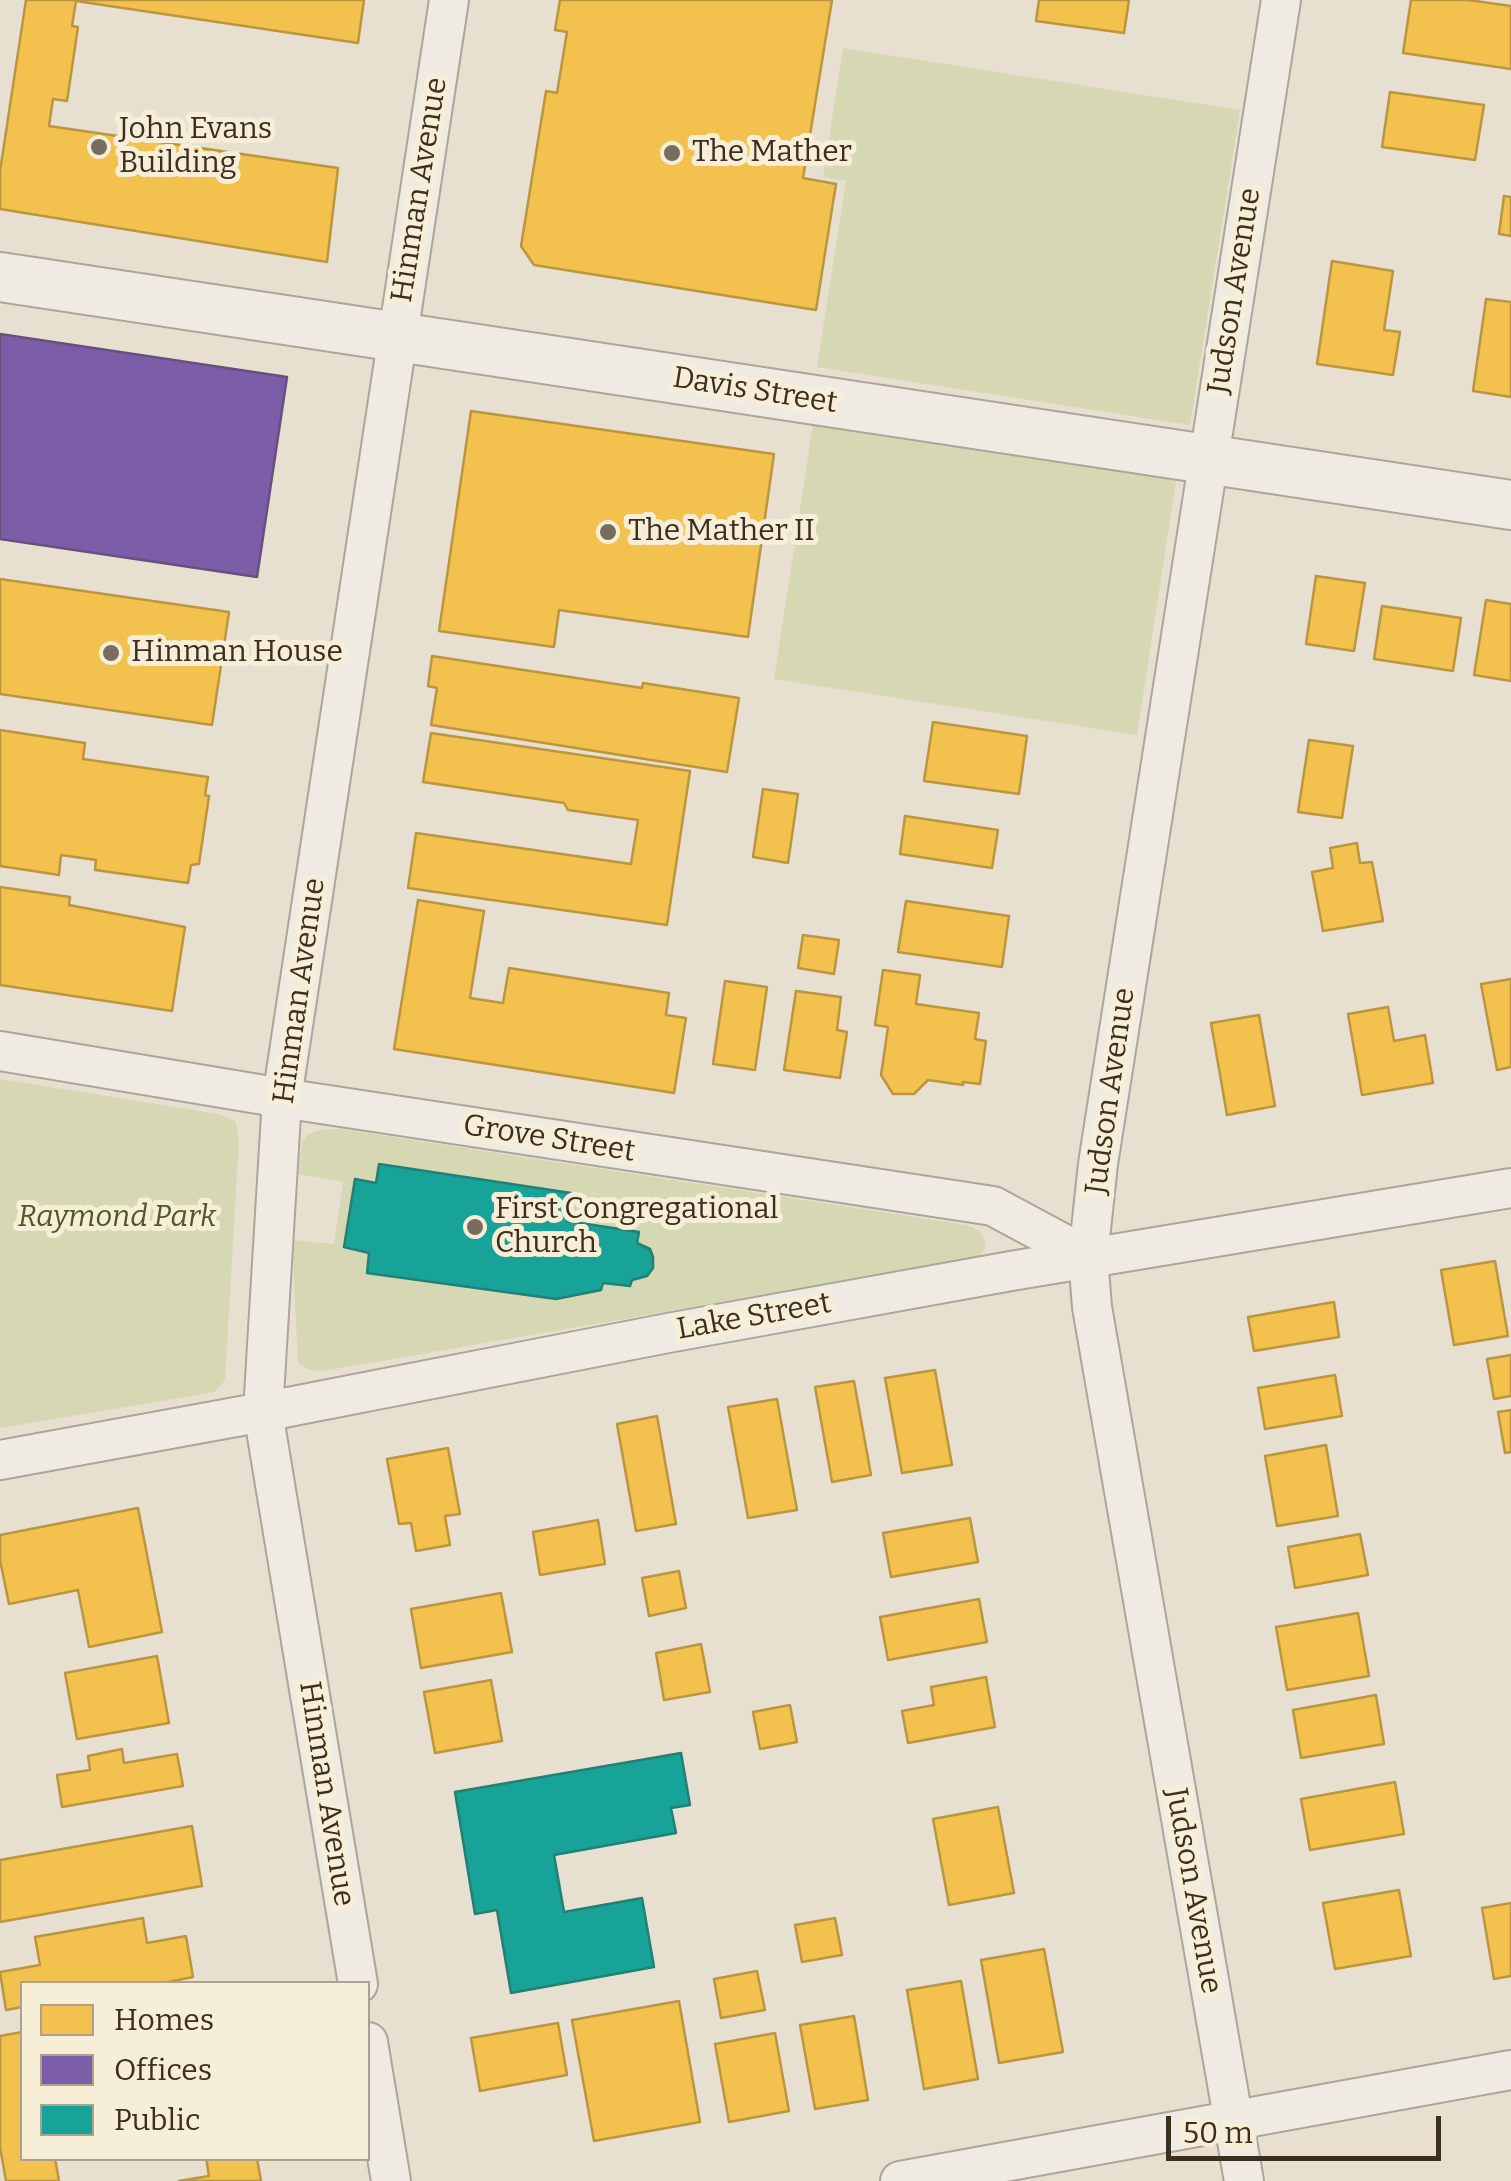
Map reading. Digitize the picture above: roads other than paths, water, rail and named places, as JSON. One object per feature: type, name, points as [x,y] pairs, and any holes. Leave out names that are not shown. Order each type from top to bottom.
[{"type":"street","name":"Hinman Avenue","points":[[357,1981],[262,1412],[282,1098],[449,0]]},
{"type":"street","name":"Judson Avenue","points":[[1244,2181],[1092,1307],[1088,1257],[1098,1164],[1281,0]]},
{"type":"street","name":"Davis Street","points":[[0,277],[1511,505]]},
{"type":"street","name":"Grove Street","points":[[0,1052],[992,1206],[1088,1257]]},
{"type":"street","name":"Lake Street","points":[[0,1460],[1088,1257],[1511,1188]]},
{"type":"street","points":[[370,2055],[390,2181]]},
{"type":"street","points":[[900,2181],[1511,2070]]},
{"type":"place","name":"John Evans Building","points":[[99,147]]},
{"type":"place","name":"The Mather","points":[[672,153]]},
{"type":"place","name":"The Mather II","points":[[608,532]]},
{"type":"place","name":"Hinman House","points":[[111,653]]},
{"type":"place","name":"First Congregational Church","points":[[475,1227]]},
{"type":"park label","name":"Raymond Park","points":[[117,1218]]}]
